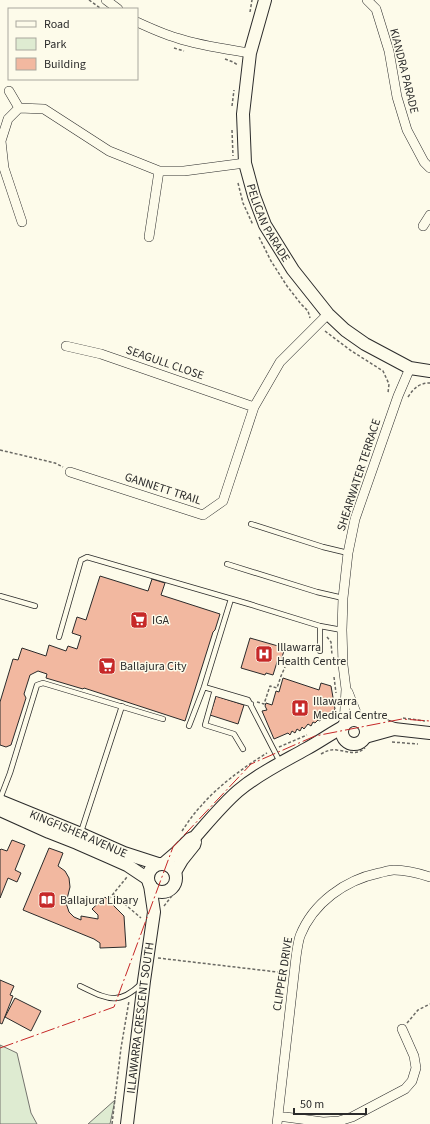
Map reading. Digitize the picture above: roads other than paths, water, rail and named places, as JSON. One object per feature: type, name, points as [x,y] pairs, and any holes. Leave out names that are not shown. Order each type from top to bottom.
[{"type":"street","points":[[106,0],[117,8]]},
{"type":"street","name":"PELICAN PARADE","points":[[265,0],[250,53],[243,114],[245,163],[254,196],[265,225],[293,270],[328,314],[344,330],[365,344],[410,368],[430,371]]},
{"type":"street","name":"KIANDRA PARADE","points":[[367,0],[376,9],[389,51],[397,97],[407,130],[424,162],[430,168]]},
{"type":"street","points":[[138,22],[176,38],[206,46],[250,53]]},
{"type":"street","points":[[9,91],[20,108]]},
{"type":"street","points":[[22,222],[4,168],[1,141],[8,119],[20,108],[44,109],[109,151],[159,171],[184,171],[245,163]]},
{"type":"street","points":[[149,237],[159,171]]},
{"type":"street","points":[[423,226],[430,215]]},
{"type":"street","name":"GANNETT TRAIL","points":[[70,472],[204,515],[223,501],[254,407],[280,362],[328,314]]},
{"type":"street","name":"SEAGULL CLOSE","points":[[66,346],[102,354],[254,407]]},
{"type":"street","name":"SHEARWATER TERRACE","points":[[343,726],[346,689],[343,665],[342,598],[348,553],[358,512],[398,396],[410,368]]},
{"type":"street","name":"SHEARWATER TERRACE","points":[[346,689],[360,721]]},
{"type":"street","points":[[314,751],[348,721],[353,719],[382,725],[395,724],[430,733]]},
{"type":"street","points":[[360,721],[365,726],[366,741]]},
{"type":"street","points":[[343,726],[342,734],[345,740],[351,744],[354,744],[366,741],[395,724]]},
{"type":"street","points":[[195,837],[194,845],[182,860],[178,876],[174,884],[168,890],[164,891],[154,889],[149,882],[149,872],[151,869],[177,852],[190,839],[195,837],[237,792],[259,775],[280,763],[345,740]]},
{"type":"street","name":"KINGFISHER AVENUE","points":[[0,800],[79,838],[127,865],[149,882]]},
{"type":"street","name":"KINGFISHER AVENUE","points":[[0,810],[49,832],[79,838],[160,864]]},
{"type":"street","points":[[160,864],[168,865],[178,876]]},
{"type":"street","name":"CLIPPER DRIVE","points":[[277,1120],[296,957],[300,936],[308,920],[332,894],[348,883],[370,875],[393,870],[414,872],[430,877]]},
{"type":"street","name":"ILLAWARRA CRESCENT SOUTH","points":[[149,882],[158,911]]},
{"type":"street","name":"ILLAWARRA CRESCENT SOUTH","points":[[127,1124],[147,957],[164,891]]},
{"type":"street","points":[[277,1120],[324,1122],[339,1121],[352,1117],[405,1089],[412,1081],[416,1068],[414,1056],[402,1029]]},
{"type":"lane","points":[[251,524],[323,547],[348,553]]},
{"type":"lane","points":[[59,637],[81,560],[87,556],[320,626],[342,630]]},
{"type":"lane","points":[[227,564],[317,592],[342,598]]},
{"type":"lane","points":[[0,596],[35,606]]},
{"type":"lane","points":[[189,726],[204,686],[232,599]]},
{"type":"lane","points":[[320,626],[320,651]]},
{"type":"lane","points":[[0,800],[10,773],[37,685],[43,683],[163,718]]},
{"type":"lane","points":[[204,686],[249,702],[280,763]]},
{"type":"lane","points":[[243,749],[234,734],[205,725],[214,693],[249,702]]},
{"type":"lane","points":[[79,838],[122,706]]},
{"type":"lane","points":[[80,986],[102,996],[117,999],[131,993],[144,981]]},
{"type":"place","name":"IGA","points":[[139,620]]},
{"type":"place","name":"Illawarra Health Centre","points":[[264,654]]},
{"type":"place","name":"Ballajura City","points":[[107,666]]},
{"type":"place","name":"Illawarra Medical Centre","points":[[300,708]]},
{"type":"place","name":"Ballajura Libary","points":[[47,900]]}]
